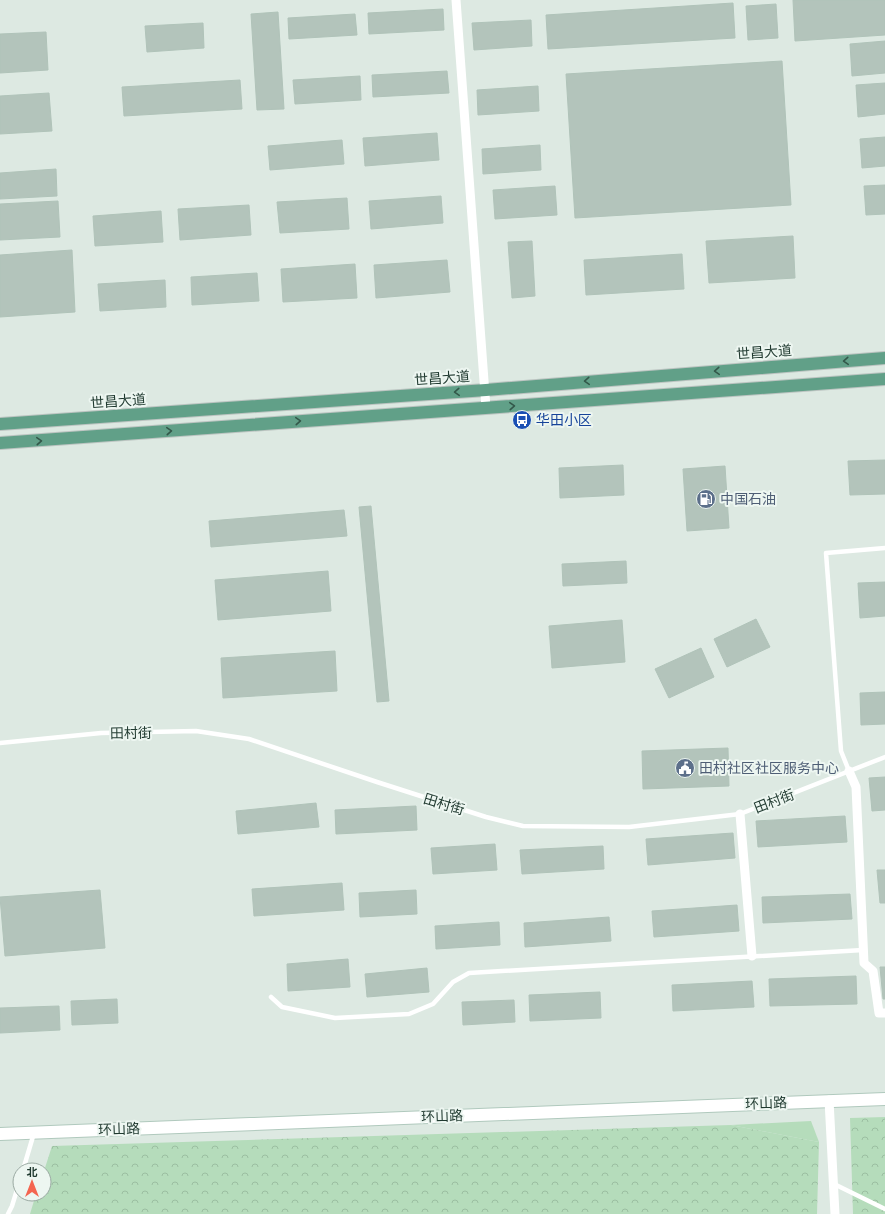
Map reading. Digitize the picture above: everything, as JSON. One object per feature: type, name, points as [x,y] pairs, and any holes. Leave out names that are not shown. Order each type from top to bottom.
[{"type":"main road","name":"世昌大道","points":[[0,424],[486,390],[885,358]]},
{"type":"main road","points":[[0,444],[885,379]]},
{"type":"main road","name":"环山路","points":[[0,1134],[829,1100],[885,1099]]},
{"type":"street","points":[[456,0],[486,390],[486,408]]},
{"type":"street","points":[[849,771],[856,787],[864,963],[873,971],[879,1013],[885,1013]]},
{"type":"street","points":[[740,814],[752,956]]},
{"type":"street","points":[[829,1100],[835,1214]]},
{"type":"lane","points":[[849,771],[841,751],[826,553],[885,548]]},
{"type":"lane","name":"田村街","points":[[0,743],[101,734],[196,731],[249,738],[377,782],[486,817],[522,826],[629,827],[740,814],[885,757]]},
{"type":"lane","points":[[272,997],[282,1006],[335,1018],[409,1014],[432,1004],[453,982],[469,973],[863,950]]},
{"type":"lane","points":[[25,1162],[34,1133]]},
{"type":"lane","points":[[834,1184],[885,1209]]},
{"type":"lane","points":[[8,1214],[13,1202]]},
{"type":"green space","points":[[885,1117],[885,1214],[853,1214],[850,1118]]},
{"type":"green space","points":[[811,1121],[819,1142],[731,1125]]},
{"type":"green space","points":[[731,1125],[819,1142],[817,1214],[30,1214],[34,1202],[52,1202],[52,1162],[47,1162],[52,1146]]},
{"type":"building","points":[[793,0],[885,0],[885,35],[795,41]]},
{"type":"building","points":[[733,3],[735,38],[548,49],[546,15]]},
{"type":"building","points":[[776,4],[778,38],[748,40],[746,6]]},
{"type":"building","points":[[443,9],[444,30],[369,34],[368,13]]},
{"type":"building","points":[[278,12],[284,109],[257,110],[251,14]]},
{"type":"building","points":[[355,14],[357,35],[289,39],[288,18]]},
{"type":"building","points":[[531,20],[532,46],[474,50],[472,23]]},
{"type":"building","points":[[203,23],[204,48],[147,52],[145,26]]},
{"type":"building","points":[[46,32],[48,70],[0,73],[0,34]]},
{"type":"building","points":[[885,41],[885,73],[852,76],[850,44]]},
{"type":"building","points":[[782,61],[791,205],[575,218],[566,74]]},
{"type":"building","points":[[447,71],[449,93],[373,97],[372,75]]},
{"type":"building","points":[[360,76],[361,100],[295,104],[293,80]]},
{"type":"building","points":[[240,80],[242,109],[124,116],[122,87]]},
{"type":"building","points":[[885,83],[885,114],[858,117],[856,85]]},
{"type":"building","points":[[538,86],[539,111],[478,115],[477,90]]},
{"type":"building","points":[[49,93],[52,131],[0,134],[0,96]]},
{"type":"building","points":[[437,133],[439,160],[365,166],[363,138]]},
{"type":"building","points":[[885,137],[885,166],[862,168],[860,139]]},
{"type":"building","points":[[342,140],[344,164],[270,170],[268,146]]},
{"type":"building","points":[[540,145],[541,170],[483,174],[482,149]]},
{"type":"building","points":[[56,169],[57,196],[0,199],[0,173]]},
{"type":"building","points":[[885,185],[885,214],[866,215],[864,186]]},
{"type":"building","points":[[555,186],[557,215],[495,219],[493,190]]},
{"type":"building","points":[[441,196],[443,223],[371,229],[369,201]]},
{"type":"building","points":[[347,198],[349,229],[280,233],[277,202]]},
{"type":"building","points":[[58,201],[60,237],[0,240],[0,204]]},
{"type":"building","points":[[249,205],[251,235],[180,240],[178,209]]},
{"type":"building","points":[[161,211],[163,242],[95,246],[93,216]]},
{"type":"building","points":[[793,236],[795,278],[709,283],[706,241]]},
{"type":"building","points":[[532,241],[535,296],[512,298],[508,242]]},
{"type":"building","points":[[72,250],[75,312],[0,317],[0,255]]},
{"type":"building","points":[[682,254],[684,289],[586,295],[584,260]]},
{"type":"building","points":[[447,260],[450,292],[376,298],[374,265]]},
{"type":"building","points":[[355,264],[357,298],[283,302],[281,269]]},
{"type":"building","points":[[257,273],[259,301],[192,305],[191,277]]},
{"type":"building","points":[[165,280],[166,307],[100,311],[98,284]]},
{"type":"building","points":[[885,460],[885,494],[850,495],[848,461]]},
{"type":"building","points":[[623,465],[624,495],[560,498],[559,468]]},
{"type":"building","name":"中国石油","points":[[725,466],[729,528],[687,531],[683,469]]},
{"type":"building","points":[[371,506],[389,701],[377,702],[359,507]]},
{"type":"building","points":[[344,510],[347,536],[211,547],[209,521]]},
{"type":"building","points":[[626,561],[627,583],[563,586],[562,564]]},
{"type":"building","points":[[328,571],[331,611],[218,620],[215,580]]},
{"type":"building","points":[[885,582],[885,616],[860,618],[858,583]]},
{"type":"building","points":[[756,619],[770,647],[727,667],[714,639]]},
{"type":"building","points":[[622,620],[625,662],[552,668],[549,626]]},
{"type":"building","points":[[701,648],[714,677],[669,698],[655,669]]},
{"type":"building","points":[[335,651],[337,691],[223,698],[221,658]]},
{"type":"building","points":[[885,692],[885,724],[861,725],[860,693]]},
{"type":"building","name":"田村社区社区服务中心","points":[[728,748],[729,786],[643,789],[642,751]]},
{"type":"building","points":[[885,777],[885,810],[872,811],[869,778]]},
{"type":"building","points":[[316,803],[319,827],[238,834],[236,811]]},
{"type":"building","points":[[416,806],[417,830],[336,834],[335,810]]},
{"type":"building","points":[[845,816],[847,842],[758,847],[756,821]]},
{"type":"building","points":[[733,833],[735,858],[648,865],[646,839]]},
{"type":"building","points":[[495,844],[497,870],[433,874],[431,848]]},
{"type":"building","points":[[603,846],[604,869],[522,874],[520,850]]},
{"type":"building","points":[[877,870],[885,870],[885,903],[880,903]]},
{"type":"building","points":[[342,883],[344,910],[254,916],[252,889]]},
{"type":"building","points":[[100,890],[105,948],[5,956],[0,897]]},
{"type":"building","points":[[416,890],[417,914],[360,917],[359,893]]},
{"type":"building","points":[[850,894],[852,919],[763,923],[762,897]]},
{"type":"building","points":[[737,905],[739,931],[654,937],[652,911]]},
{"type":"building","points":[[609,917],[611,941],[525,947],[524,923]]},
{"type":"building","points":[[499,922],[500,945],[436,949],[435,926]]},
{"type":"building","points":[[348,959],[350,987],[288,991],[287,964]]},
{"type":"building","points":[[880,967],[885,967],[885,999],[883,999]]},
{"type":"building","points":[[427,968],[429,992],[367,997],[365,974]]},
{"type":"building","points":[[856,976],[857,1004],[770,1006],[769,979]]},
{"type":"building","points":[[752,981],[754,1007],[673,1011],[672,985]]},
{"type":"building","points":[[600,992],[601,1018],[530,1021],[529,995]]},
{"type":"building","points":[[117,999],[118,1023],[72,1025],[71,1001]]},
{"type":"building","points":[[514,1000],[515,1022],[463,1025],[462,1002]]},
{"type":"building","points":[[59,1006],[60,1030],[0,1033],[0,1008]]},
{"type":"place","name":"华田小区","points":[[522,420]]},
{"type":"place","name":"中国石油","points":[[706,499]]},
{"type":"place","name":"田村社区社区服务中心","points":[[685,768]]}]
